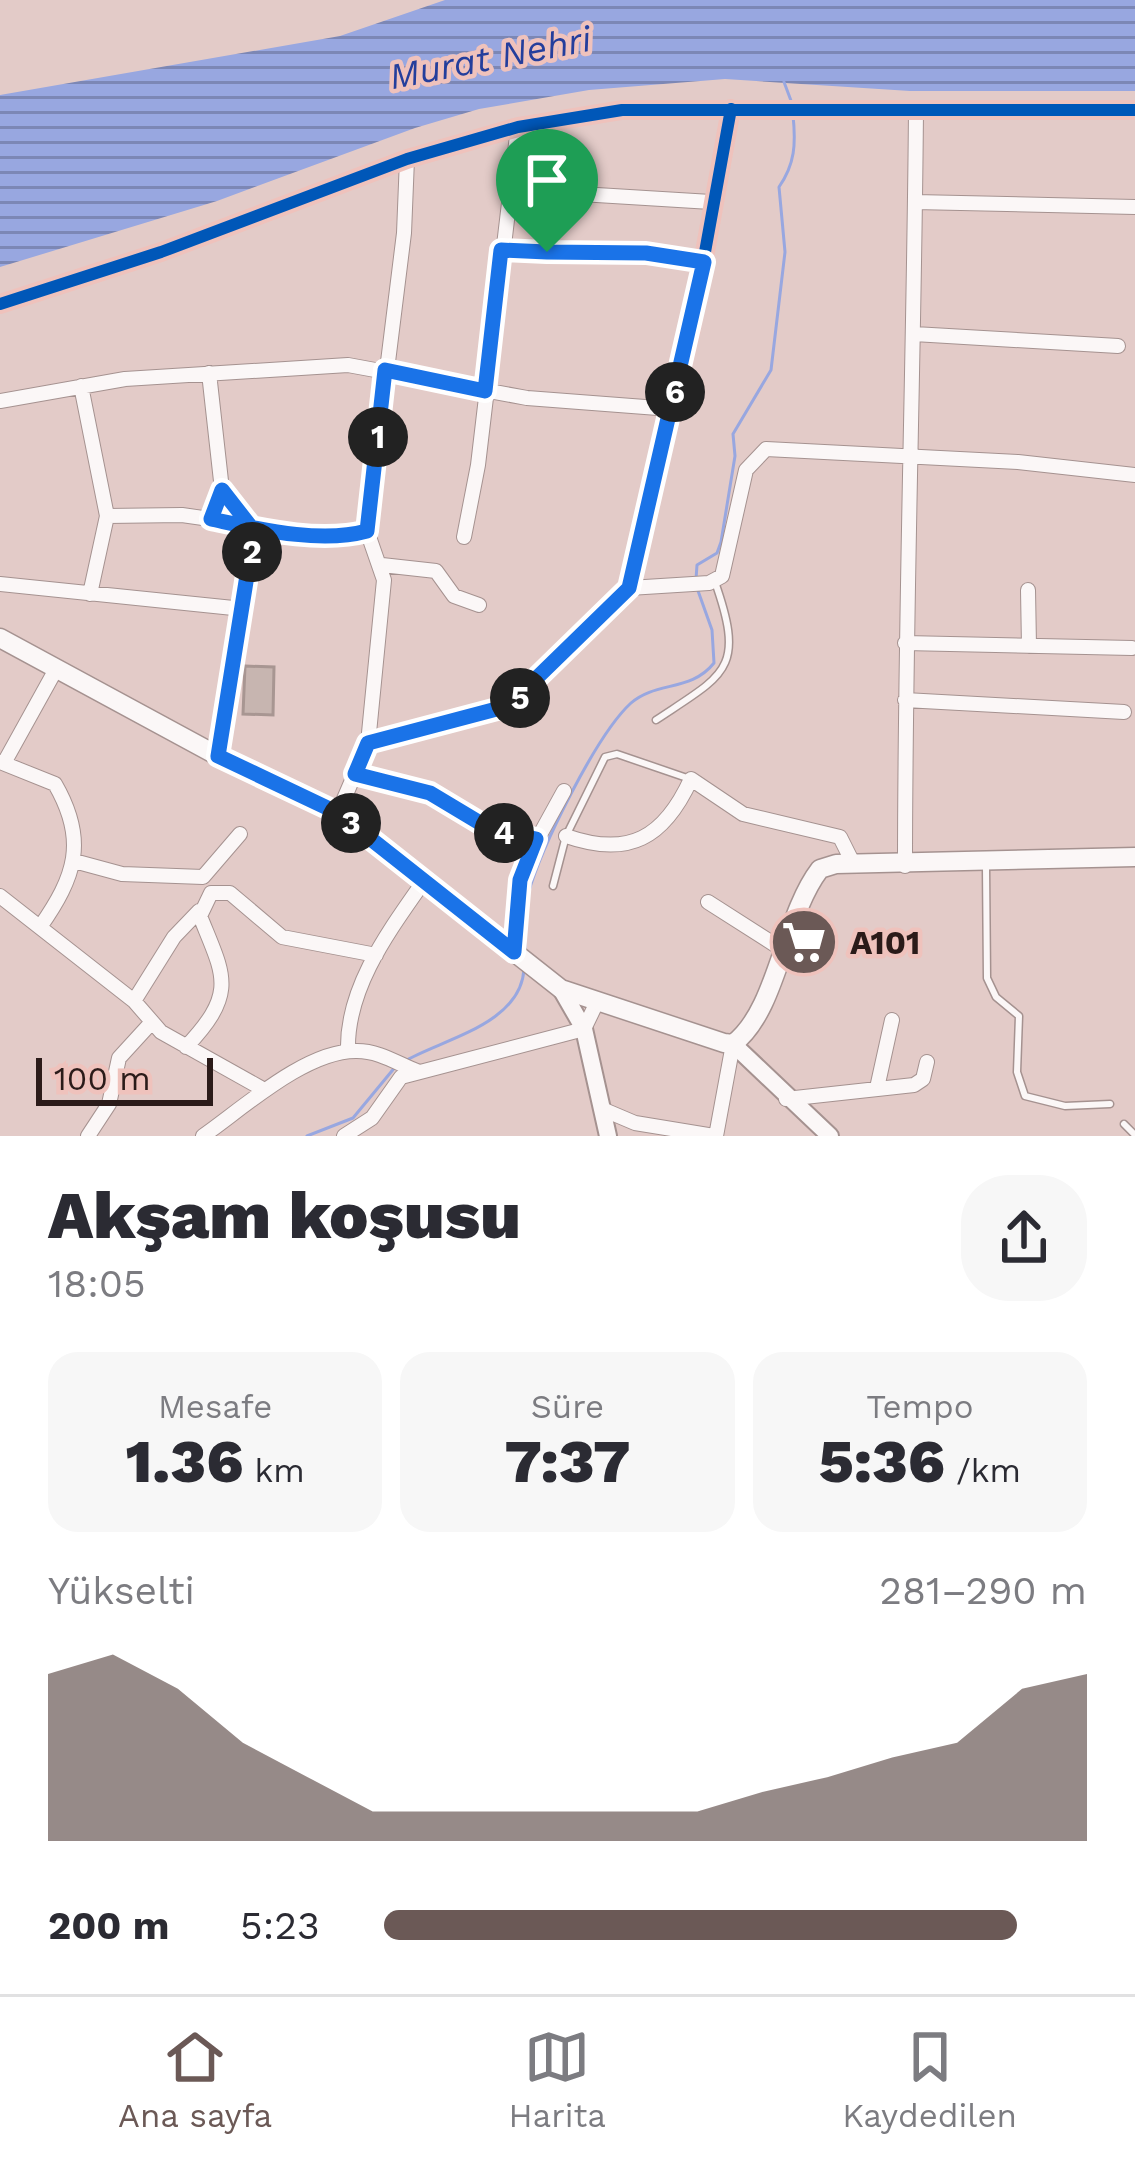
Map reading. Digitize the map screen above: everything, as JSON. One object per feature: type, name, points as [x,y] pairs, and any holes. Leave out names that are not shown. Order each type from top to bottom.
[{"type":"main road","points":[[0,638],[218,756],[338,813],[541,978],[597,1002],[733,1044],[754,1021],[781,949],[820,869],[1135,857]]},
{"type":"street","points":[[368,743],[508,706],[629,588],[704,262],[731,109]]},
{"type":"street","points":[[0,304],[160,252],[407,159],[518,128],[622,110],[1135,110]]},
{"type":"street","points":[[905,866],[916,110]]},
{"type":"street","points":[[464,537],[518,128]]},
{"type":"street","points":[[338,813],[368,743],[382,565],[367,531],[404,233],[407,159]]},
{"type":"street","points":[[564,193],[711,202]]},
{"type":"street","points":[[915,202],[1135,207]]},
{"type":"street","points":[[501,250],[646,253],[704,262]]},
{"type":"street","points":[[914,334],[1118,346]]},
{"type":"street","points":[[0,401],[81,386],[348,365],[485,391],[671,409]]},
{"type":"street","points":[[209,373],[222,490],[211,519]]},
{"type":"street","points":[[81,386],[107,516],[90,594]]},
{"type":"street","points":[[629,588],[712,582],[728,570],[746,470],[757,452],[908,456],[1135,475]]},
{"type":"street","points":[[218,756],[243,609],[251,527],[222,490]]},
{"type":"street","points":[[107,516],[211,519],[350,536],[367,531]]},
{"type":"street","points":[[382,565],[436,571],[454,596],[479,605]]},
{"type":"street","points":[[0,584],[243,609]]},
{"type":"street","points":[[1028,590],[1029,646]]},
{"type":"street","points":[[905,643],[1132,648]]},
{"type":"street","points":[[40,927],[66,890],[74,861],[65,803],[55,784],[2,763],[55,671]]},
{"type":"street","points":[[905,700],[1124,712]]},
{"type":"street","points":[[355,774],[430,793],[490,829],[536,839]]},
{"type":"street","points":[[566,836],[590,845],[630,844],[670,819],[691,779],[743,814],[840,837],[854,865]]},
{"type":"street","points":[[515,953],[520,880],[536,839],[564,791]]},
{"type":"street","points":[[202,878],[239,834]]},
{"type":"street","points":[[74,861],[122,874],[202,878]]},
{"type":"street","points":[[202,878],[211,892]]},
{"type":"street","points":[[348,1052],[349,1023],[376,955],[424,881]]},
{"type":"street","points":[[211,892],[230,893],[282,938],[376,955]]},
{"type":"street","points":[[134,1001],[174,937],[211,892]]},
{"type":"street","points":[[0,896],[134,1001],[151,1023],[261,1088]]},
{"type":"street","points":[[708,902],[781,949]]},
{"type":"street","points":[[186,1047],[215,1010],[222,972],[199,911]]},
{"type":"street","points":[[561,989],[584,1028],[608,1136]]},
{"type":"street","points":[[344,1136],[372,1118],[401,1077],[413,1070],[584,1028],[597,1002]]},
{"type":"street","points":[[878,1088],[892,1020]]},
{"type":"street","points":[[752,1064],[754,1021]]},
{"type":"street","points":[[88,1136],[110,1104],[119,1058],[151,1023]]},
{"type":"street","points":[[602,1109],[635,1123],[715,1136],[733,1044]]},
{"type":"street","points":[[733,1044],[830,1136]]},
{"type":"street","points":[[202,1136],[261,1088],[348,1052],[389,1057],[413,1070]]},
{"type":"street","points":[[787,1099],[920,1083],[926,1061]]},
{"type":"street","points":[[216,1136],[227,1119]]},
{"type":"lane","points":[[656,721],[692,701],[730,661],[728,625],[712,582]]},
{"type":"lane","points":[[553,886],[566,836],[608,754],[691,779]]},
{"type":"lane","points":[[986,863],[987,978],[996,997],[1019,1016],[1017,1072],[1025,1096],[1065,1106],[1110,1104]]},
{"type":"lane","points":[[1124,1124],[1135,1135]]},
{"type":"water","name":"Murat Nehri","points":[[445,0],[1135,0],[1135,91],[910,91],[725,79],[589,90],[479,109],[415,128],[217,201],[0,267],[0,95],[340,36]]},
{"type":"building","points":[[245,666],[274,667],[273,715],[243,714]]},
{"type":"waterway","points":[[784,82],[793,106]]},
{"type":"waterway","points":[[696,579],[697,565],[717,553],[721,542],[735,456],[733,434],[771,370],[785,252],[779,187],[793,153],[793,115]]},
{"type":"waterway","points":[[528,894],[571,793],[617,719],[641,696],[684,683],[714,663],[712,630],[697,588]]},
{"type":"waterway","points":[[524,921],[525,948]]},
{"type":"waterway","points":[[405,1061],[495,1016],[520,988],[524,969]]},
{"type":"waterway","points":[[307,1136],[353,1118],[396,1066]]},
{"type":"cycle path","points":[[368,743],[509,707],[629,588],[691,329],[731,109]]},
{"type":"cycle path","points":[[0,304],[161,252],[407,159],[518,127],[622,110],[1135,110]]},
{"type":"place","name":"A101","points":[[804,942]]},
{"type":"route","points":[[547,252],[501,250],[485,391],[385,370],[367,531],[350,536],[314,534],[251,527],[211,519],[222,490],[251,527],[253,538],[218,756],[338,813],[514,952],[520,880],[536,839],[490,829],[430,793],[355,774],[368,743],[498,711],[520,698],[629,588],[704,262],[646,253],[547,252]]}]
